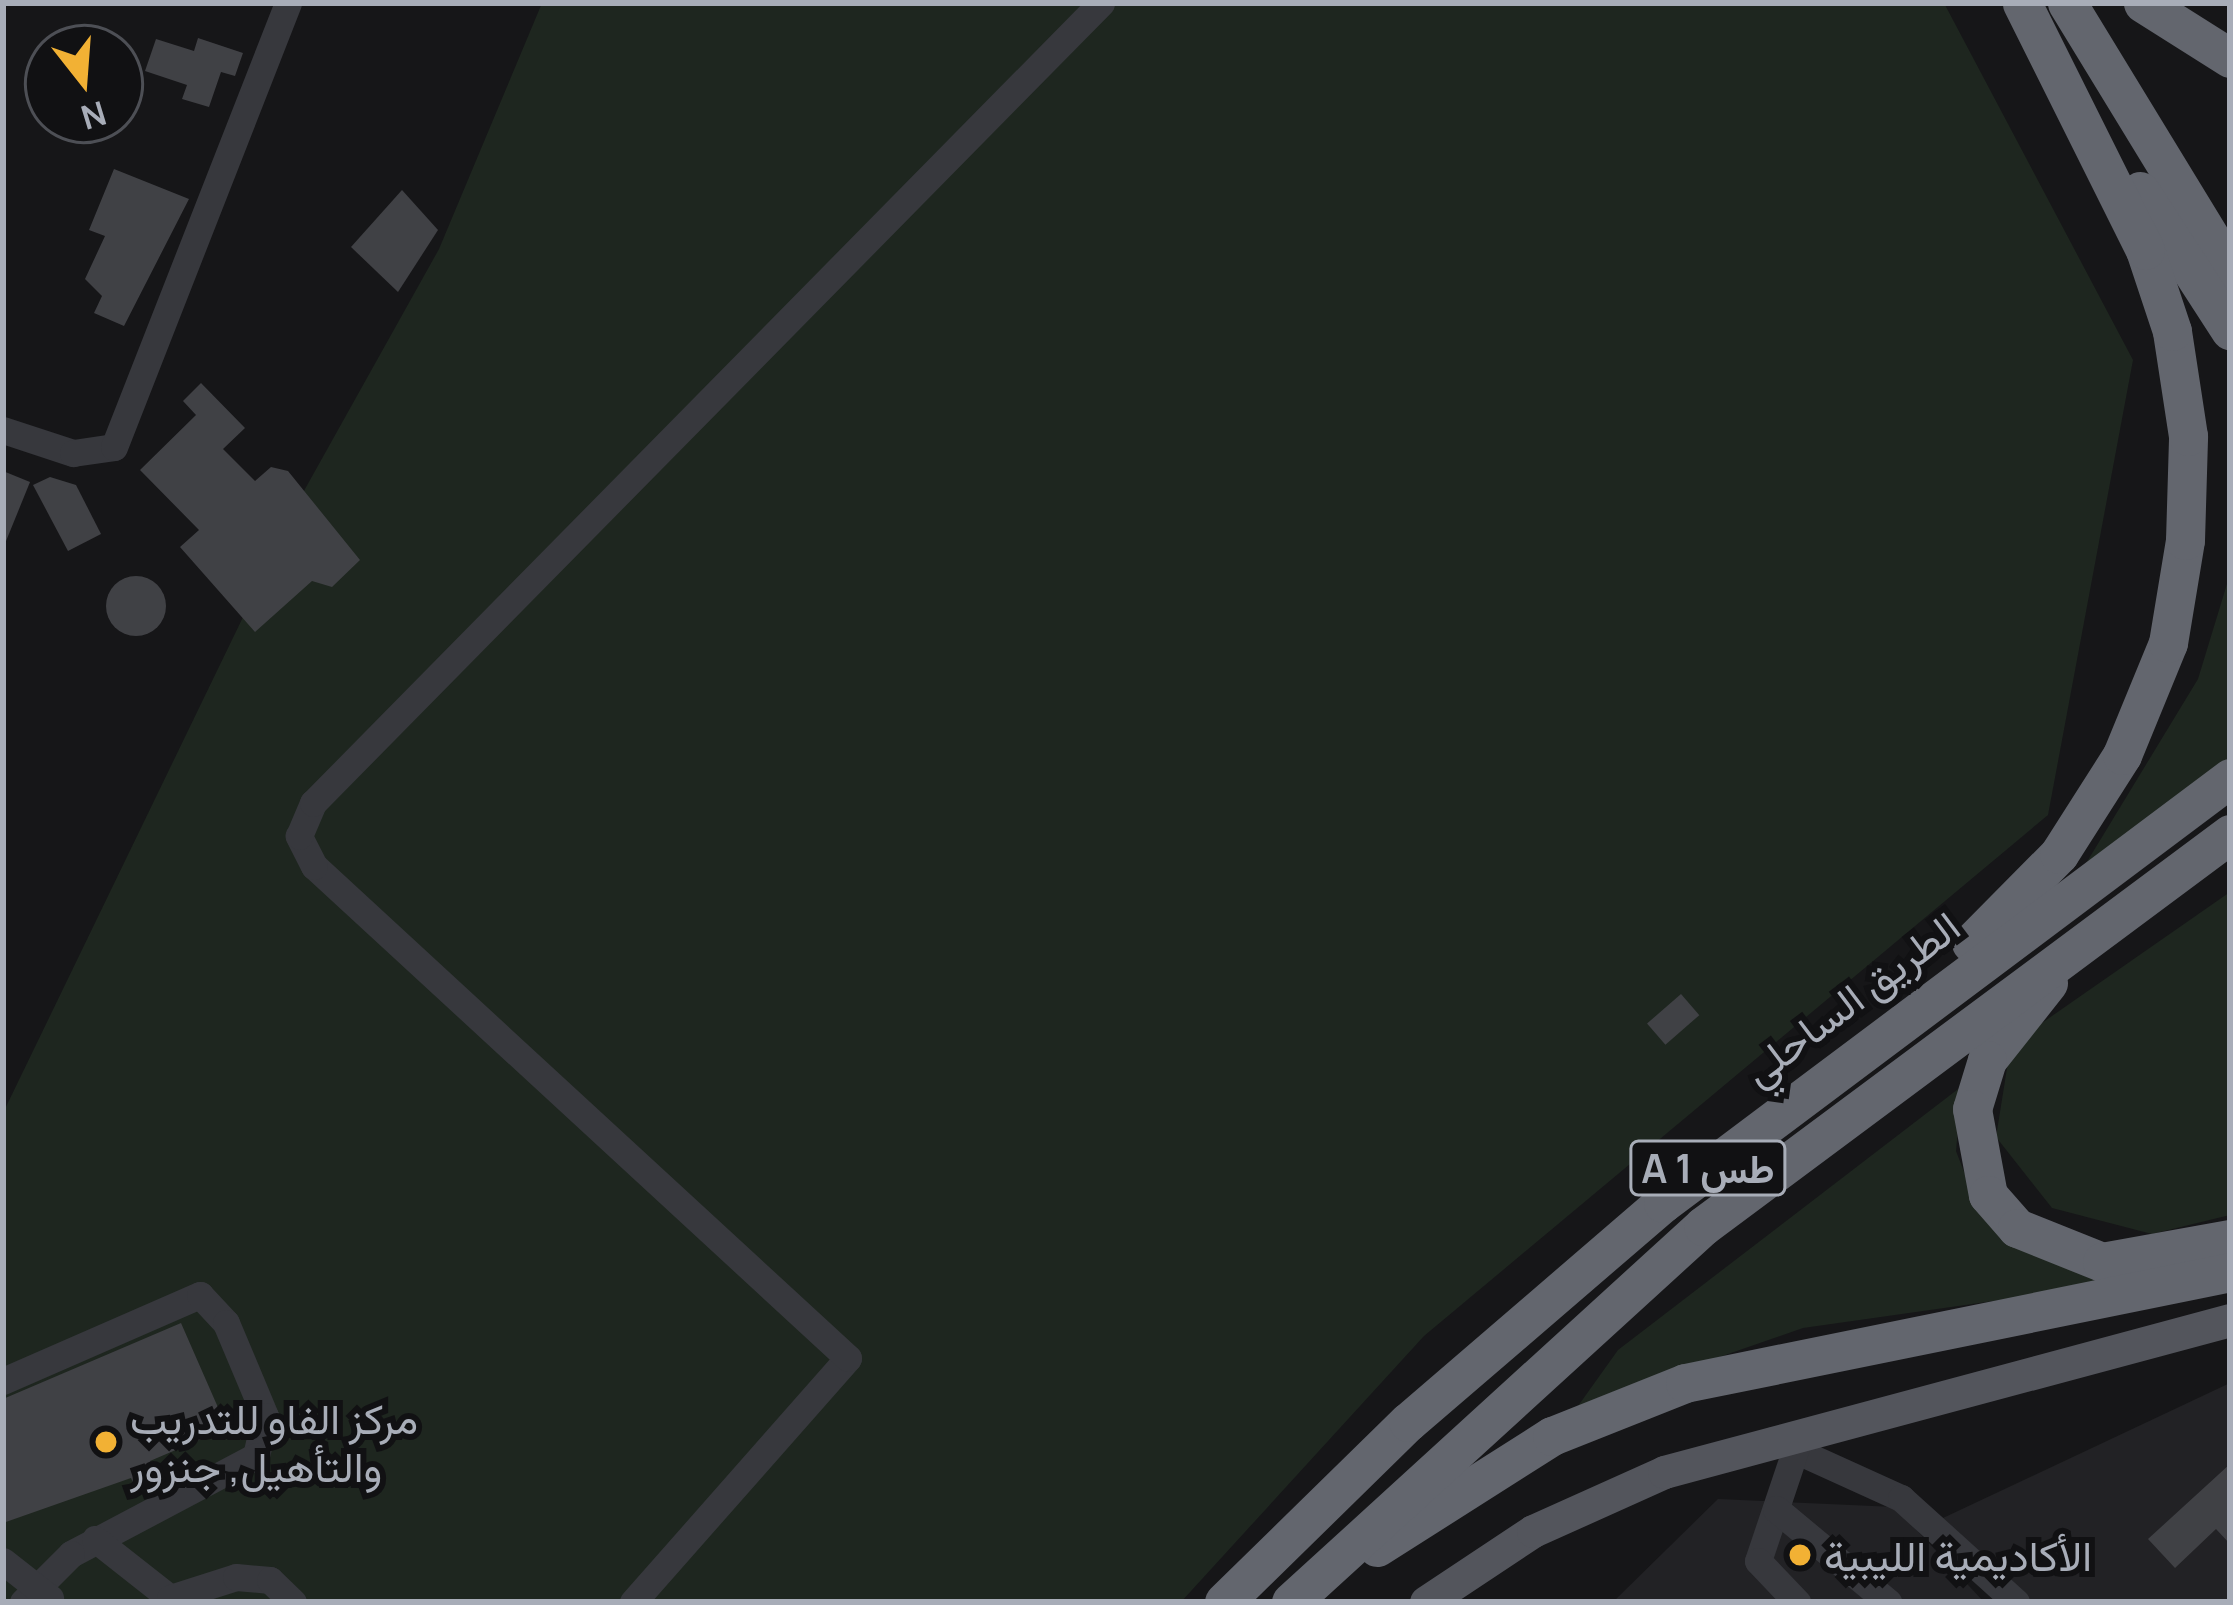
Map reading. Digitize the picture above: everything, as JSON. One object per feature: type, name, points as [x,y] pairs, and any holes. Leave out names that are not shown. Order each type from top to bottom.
[{"type":"highway","points":[[2023,3],[2230,330]]},
{"type":"highway","points":[[1893,1023],[2059,854],[2122,755],[2168,643],[2185,540],[2188,436],[2172,332],[2145,250],[2023,3]]},
{"type":"highway","points":[[2067,3],[2230,270]]},
{"type":"highway","points":[[2143,3],[2230,58]]},
{"type":"highway","name":"الطريق الساحلي","points":[[1224,1602],[1526,1317],[1893,1023],[2230,778]]},
{"type":"highway","name":"A 1 طس","points":[[1295,1602],[1703,1226],[2230,834]]},
{"type":"highway","points":[[2105,923],[1987,1060],[1972,1109],[1974,1159],[2017,1228],[2056,1250],[2102,1262],[2230,1239]]},
{"type":"highway","points":[[1295,1602],[1552,1436],[1685,1383],[2230,1272]]},
{"type":"main road","points":[[1426,1602],[1597,1499],[1781,1443],[2230,1320]]},
{"type":"street","points":[[3,430],[73,453],[113,447],[288,3]]},
{"type":"street","points":[[633,1602],[848,1358],[314,866],[299,836],[313,803],[1100,3]]},
{"type":"street","points":[[3,1382],[182,1296],[215,1303],[265,1416],[256,1456],[95,1539],[40,1597],[3,1561]]},
{"type":"street","points":[[1797,1602],[1758,1561],[1776,1509],[1781,1443],[1901,1498],[2015,1602]]},
{"type":"street","points":[[1776,1509],[1888,1602]]},
{"type":"street","points":[[95,1539],[173,1600],[236,1577],[270,1580],[293,1602]]},
{"type":"shaded area","points":[[542,3],[1944,3],[2133,360],[2048,815],[1424,1336],[1181,1602],[3,1602],[3,1113],[305,489],[439,249]]},
{"type":"shaded area","points":[[2230,574],[2230,757],[2085,865],[2198,679]]},
{"type":"shaded area","points":[[2230,892],[2230,1215],[2152,1234],[2052,1208],[1996,1137],[2008,1062],[2039,1025]]},
{"type":"shaded area","points":[[1962,1086],[1956,1151],[1973,1195],[2135,1281],[1803,1328],[1578,1406],[1618,1350]]},
{"type":"shaded area","points":[[2230,1383],[2230,1602],[1996,1602],[1926,1526]]},
{"type":"shaded area","name":"الأكاديمية الليبية","points":[[1718,1499],[1895,1507],[1984,1602],[1613,1602]]},
{"type":"building","points":[[198,38],[243,53],[235,76],[221,72],[209,107],[182,99],[187,85],[145,71],[156,39],[194,51]]},
{"type":"building","points":[[114,169],[189,199],[124,326],[94,313],[102,296],[85,279],[105,236],[89,230]]},
{"type":"building","points":[[402,190],[438,230],[398,292],[351,247]]},
{"type":"building","points":[[201,383],[245,428],[223,449],[255,481],[271,467],[288,471],[360,560],[332,587],[312,581],[255,632],[180,547],[199,530],[140,470],[196,415],[183,401]]},
{"type":"building","points":[[3,471],[30,482],[4,546],[3,546]]},
{"type":"building","points":[[50,477],[76,485],[101,534],[68,551],[33,485]]},
{"type":"building","points":[[136,576],[158,584],[166,606],[158,628],[136,636],[114,628],[106,606],[114,584]]},
{"type":"building","points":[[1681,994],[1699,1015],[1665,1045],[1647,1024]]},
{"type":"building","points":[[181,1323],[227,1428],[150,1461],[158,1479],[136,1489],[131,1478],[3,1523],[3,1399]]},
{"type":"building","points":[[2230,1464],[2230,1544],[2216,1529],[2175,1568],[2148,1539]]},
{"type":"place","name":"مركز الفاو للتدريب والتأهيل, جنزور","points":[[106,1442]]},
{"type":"place","name":"الأكاديمية الليبية","points":[[1800,1555]]}]
